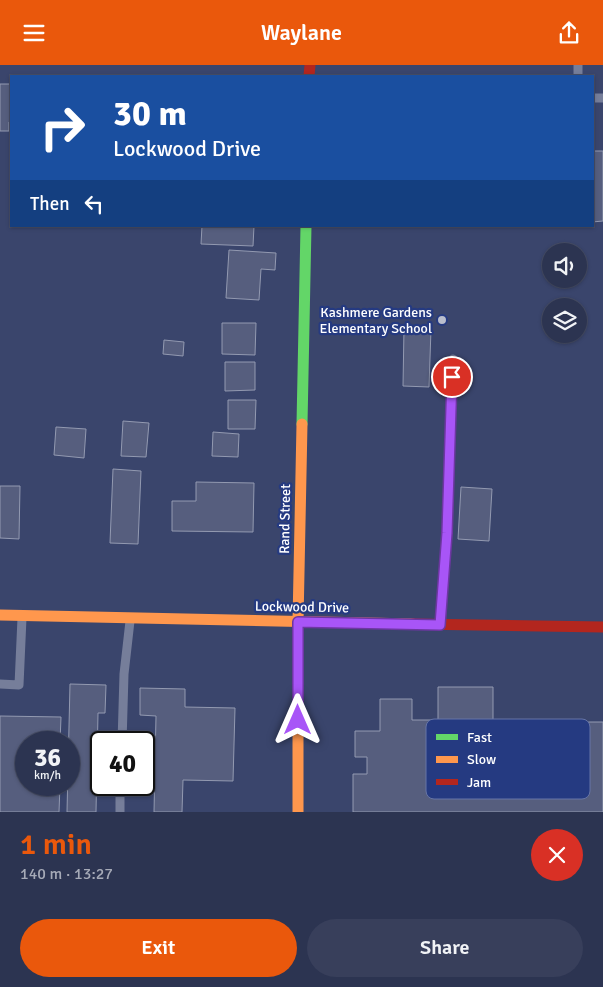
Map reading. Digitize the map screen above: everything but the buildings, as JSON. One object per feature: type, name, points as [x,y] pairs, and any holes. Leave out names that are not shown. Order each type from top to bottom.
[{"type":"main road","name":"Rand Street","points":[[298,812],[298,622],[306,227]]},
{"type":"main road","name":"Lockwood Drive","points":[[0,615],[603,627]]},
{"type":"lane","points":[[440,625],[447,533],[453,359]]},
{"type":"lane","points":[[0,684],[19,685],[22,615]]},
{"type":"lane","points":[[122,731],[124,674],[130,618]]},
{"type":"lane","points":[[120,796],[120,812]]},
{"type":"traffic: fast","points":[[302,424],[306,227]]},
{"type":"traffic: slow","points":[[298,812],[298,622],[302,424]]},
{"type":"traffic: slow","points":[[0,615],[413,624]]},
{"type":"traffic: jam","points":[[309,75],[310,65]]},
{"type":"traffic: jam","points":[[413,624],[603,627]]},
{"type":"place","name":"Kashmere Gardens Elementary School","points":[[442,320]]},
{"type":"route","points":[[298,720],[298,622],[440,625],[447,533],[452,377]]}]
